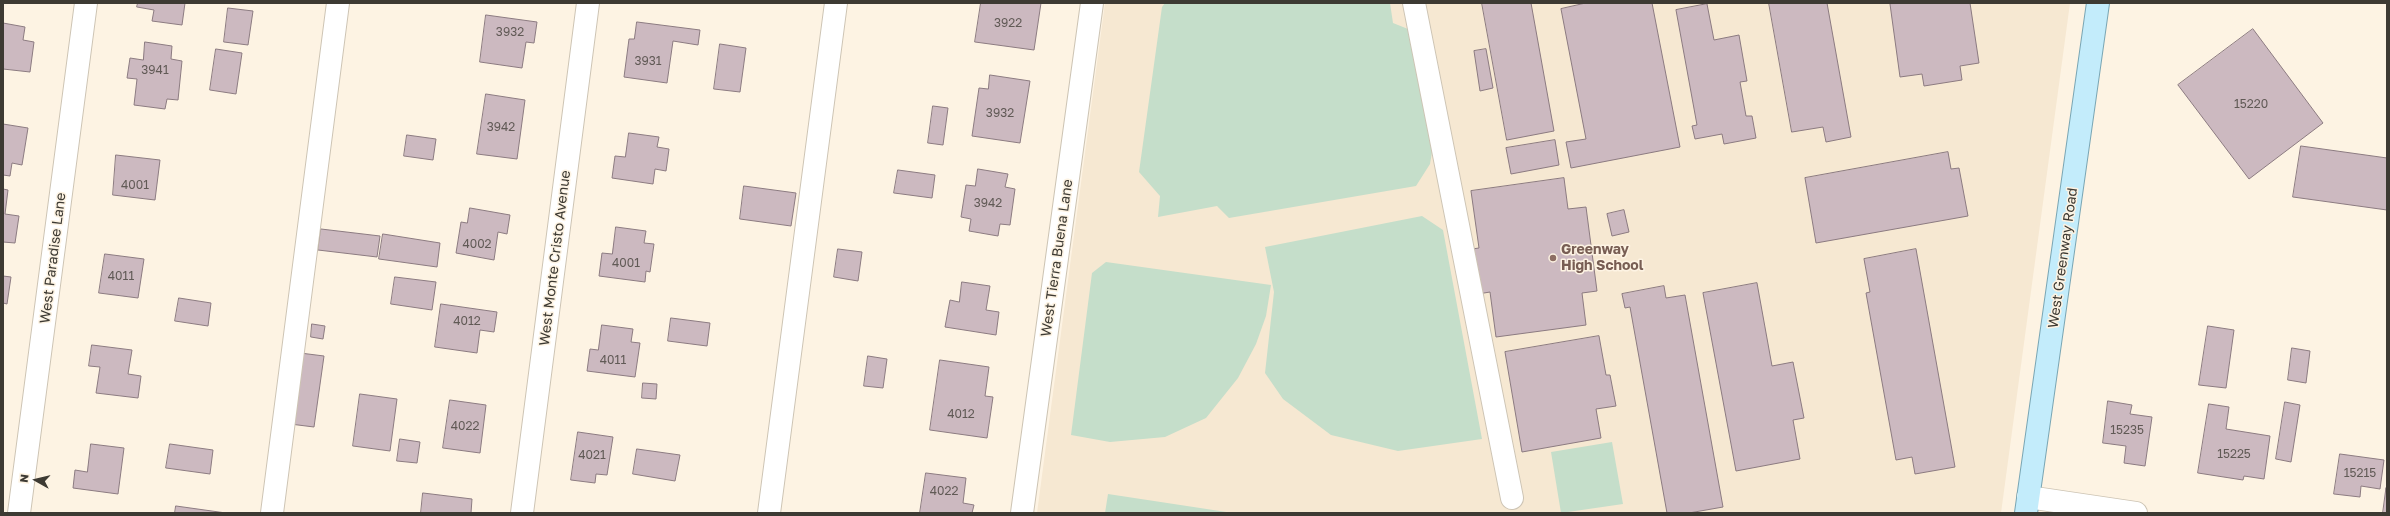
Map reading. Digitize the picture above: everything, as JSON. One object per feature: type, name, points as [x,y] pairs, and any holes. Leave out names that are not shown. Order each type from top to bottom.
[{"type":"main road","name":"West Greenway Road","points":[[2027,505],[2045,394],[2098,3]]},
{"type":"street","name":"West Paradise Lane","points":[[19,513],[86,3]]},
{"type":"street","points":[[272,513],[338,3]]},
{"type":"street","name":"West Monte Cristo Avenue","points":[[522,513],[588,3]]},
{"type":"street","points":[[769,513],[836,3]]},
{"type":"street","name":"West Tierra Buena Lane","points":[[1022,513],[1092,3]]},
{"type":"street","points":[[1414,3],[1512,498]]},
{"type":"street","points":[[2027,505],[2136,513]]},
{"type":"shaded area","name":"Greenway High School","points":[[1105,3],[2070,3],[2001,513],[1037,513]]},
{"type":"green space","points":[[1165,3],[1390,3],[1393,23],[1408,29],[1432,152],[1430,164],[1416,186],[1229,218],[1217,206],[1158,217],[1160,196],[1139,172],[1162,7]]},
{"type":"green space","points":[[1422,216],[1443,230],[1482,439],[1398,451],[1331,435],[1283,399],[1265,373],[1274,292],[1265,247]]},
{"type":"green space","points":[[1106,262],[1271,285],[1266,316],[1256,344],[1238,378],[1206,418],[1165,437],[1110,442],[1071,435],[1092,273]]},
{"type":"green space","points":[[1612,442],[1623,504],[1561,513],[1551,452]]},
{"type":"green space","points":[[1108,494],[1233,513],[1105,513]]},
{"type":"building","points":[[138,3],[185,3],[182,25],[152,21],[154,10],[137,7]]},
{"type":"building","points":[[981,3],[1041,3],[1034,50],[975,42]]},
{"type":"building","points":[[1482,3],[1531,3],[1554,131],[1507,140]]},
{"type":"building","points":[[1586,3],[1652,3],[1680,147],[1571,168],[1566,142],[1586,139],[1561,9]]},
{"type":"building","points":[[1769,3],[1827,3],[1851,137],[1826,142],[1823,127],[1792,132]]},
{"type":"building","points":[[1970,3],[1979,63],[1960,66],[1962,80],[1924,86],[1922,74],[1900,77],[1890,4]]},
{"type":"building","points":[[1707,4],[1714,40],[1739,35],[1747,81],[1740,82],[1746,116],[1752,116],[1756,138],[1724,144],[1722,134],[1695,139],[1692,126],[1697,125],[1676,10]]},
{"type":"building","points":[[228,8],[253,11],[248,45],[224,42]]},
{"type":"building","points":[[486,15],[537,22],[534,43],[526,42],[522,68],[480,62]]},
{"type":"building","points":[[637,22],[700,30],[698,45],[673,41],[667,83],[624,77],[629,39],[634,39]]},
{"type":"building","points":[[3,23],[25,27],[23,40],[34,42],[30,72],[3,69]]},
{"type":"building","points":[[2253,29],[2323,123],[2249,179],[2178,85]]},
{"type":"building","points":[[145,42],[172,46],[171,59],[182,61],[178,100],[167,99],[165,109],[134,105],[137,79],[127,78],[130,58],[143,60]]},
{"type":"building","points":[[720,44],[746,48],[740,92],[714,89]]},
{"type":"building","points":[[216,49],[242,53],[236,94],[210,90]]},
{"type":"building","points":[[1486,49],[1493,88],[1480,91],[1474,51]]},
{"type":"building","points":[[990,75],[1030,81],[1020,143],[972,136],[979,88],[988,89]]},
{"type":"building","points":[[486,94],[525,100],[517,159],[477,154]]},
{"type":"building","points":[[933,106],[948,108],[943,145],[928,143]]},
{"type":"building","points":[[3,124],[28,128],[22,165],[12,163],[10,176],[3,175]]},
{"type":"building","points":[[629,133],[659,137],[657,147],[669,149],[666,171],[655,169],[653,184],[612,178],[615,156],[625,157]]},
{"type":"building","points":[[407,135],[436,139],[433,160],[404,156]]},
{"type":"building","points":[[1555,140],[1559,165],[1511,174],[1506,148]]},
{"type":"building","points":[[2301,146],[2387,158],[2387,210],[2293,197]]},
{"type":"building","points":[[1948,152],[1951,169],[1959,168],[1968,216],[1816,243],[1805,178]]},
{"type":"building","points":[[116,155],[160,160],[155,200],[113,195]]},
{"type":"building","points":[[978,169],[1008,174],[1005,187],[1015,189],[1010,225],[1000,224],[998,236],[969,231],[971,219],[961,217],[966,185],[975,186]]},
{"type":"building","points":[[898,170],[935,175],[932,198],[894,193]]},
{"type":"building","points":[[1564,178],[1568,209],[1586,207],[1597,291],[1582,293],[1586,325],[1496,337],[1490,292],[1478,294],[1472,249],[1479,248],[1471,191]]},
{"type":"building","points":[[744,186],[796,193],[791,226],[740,219]]},
{"type":"building","points":[[3,189],[8,190],[5,214],[19,216],[15,243],[3,242]]},
{"type":"building","points":[[470,208],[510,215],[507,234],[498,232],[494,260],[456,253],[461,222],[467,223]]},
{"type":"building","points":[[1624,210],[1629,232],[1612,236],[1607,214]]},
{"type":"building","points":[[616,227],[646,231],[644,243],[654,244],[650,272],[646,271],[645,282],[599,276],[602,253],[612,254]]},
{"type":"building","points":[[321,229],[380,236],[377,257],[318,250]]},
{"type":"building","points":[[383,234],[440,243],[437,267],[379,259]]},
{"type":"building","points":[[838,249],[862,252],[858,281],[834,277]]},
{"type":"building","points":[[1916,249],[1955,467],[1915,474],[1912,457],[1896,460],[1866,293],[1870,292],[1864,259]]},
{"type":"building","points":[[105,254],[144,259],[138,298],[99,293]]},
{"type":"building","points":[[3,276],[11,277],[7,304],[3,303]]},
{"type":"building","points":[[395,277],[436,282],[432,310],[391,304]]},
{"type":"building","points":[[962,282],[990,286],[986,310],[999,312],[996,335],[945,327],[950,300],[959,302]]},
{"type":"building","points":[[1757,283],[1772,366],[1793,362],[1804,418],[1793,420],[1800,459],[1736,471],[1703,293]]},
{"type":"building","points":[[1664,286],[1666,298],[1685,295],[1723,507],[1689,513],[1667,513],[1630,307],[1625,308],[1622,294]]},
{"type":"building","points":[[179,298],[211,303],[208,326],[175,321]]},
{"type":"building","points":[[441,304],[497,312],[494,332],[480,330],[477,353],[435,347]]},
{"type":"building","points":[[671,318],[710,323],[707,346],[668,341]]},
{"type":"building","points":[[312,324],[325,326],[323,339],[311,337]]},
{"type":"building","points":[[602,325],[633,329],[631,342],[640,343],[635,377],[587,371],[590,349],[598,350]]},
{"type":"building","points":[[2208,326],[2234,330],[2226,388],[2199,385]]},
{"type":"building","points":[[1599,336],[1606,375],[1610,375],[1616,406],[1596,409],[1601,438],[1522,452],[1505,352]]},
{"type":"building","points":[[92,345],[132,350],[128,374],[141,376],[138,398],[96,393],[100,367],[89,366]]},
{"type":"building","points":[[2292,348],[2310,351],[2306,383],[2288,380]]},
{"type":"building","points":[[300,353],[324,356],[314,427],[290,424]]},
{"type":"building","points":[[868,356],[887,359],[883,388],[864,386]]},
{"type":"building","points":[[940,360],[989,367],[985,396],[993,397],[987,438],[930,430]]},
{"type":"building","points":[[643,383],[657,384],[656,399],[642,398]]},
{"type":"building","points":[[360,394],[397,399],[390,451],[353,446]]},
{"type":"building","points":[[450,400],[486,405],[480,453],[443,448]]},
{"type":"building","points":[[2108,401],[2132,405],[2130,414],[2152,417],[2145,466],[2124,463],[2126,446],[2103,443]]},
{"type":"building","points":[[2285,402],[2300,405],[2291,462],[2276,459]]},
{"type":"building","points":[[2209,404],[2229,407],[2226,429],[2270,436],[2264,479],[2244,476],[2243,480],[2198,473]]},
{"type":"building","points":[[578,432],[613,437],[607,475],[596,474],[595,483],[571,480]]},
{"type":"building","points":[[400,439],[420,442],[417,463],[397,461]]},
{"type":"building","points":[[91,444],[124,448],[118,494],[73,488],[75,470],[87,472]]},
{"type":"building","points":[[170,444],[213,450],[210,474],[166,468]]},
{"type":"building","points":[[637,449],[680,455],[675,481],[633,474]]},
{"type":"building","points":[[2340,454],[2384,460],[2380,489],[2361,486],[2360,497],[2334,494]]},
{"type":"building","points":[[926,473],[966,478],[963,503],[974,505],[972,513],[920,513]]},
{"type":"building","points":[[2386,488],[2387,513],[2383,513]]},
{"type":"building","points":[[423,493],[472,499],[471,513],[421,513]]},
{"type":"building","points":[[176,506],[226,513],[175,513]]},
{"type":"place","name":"Greenway High School","points":[[1553,258]]}]
